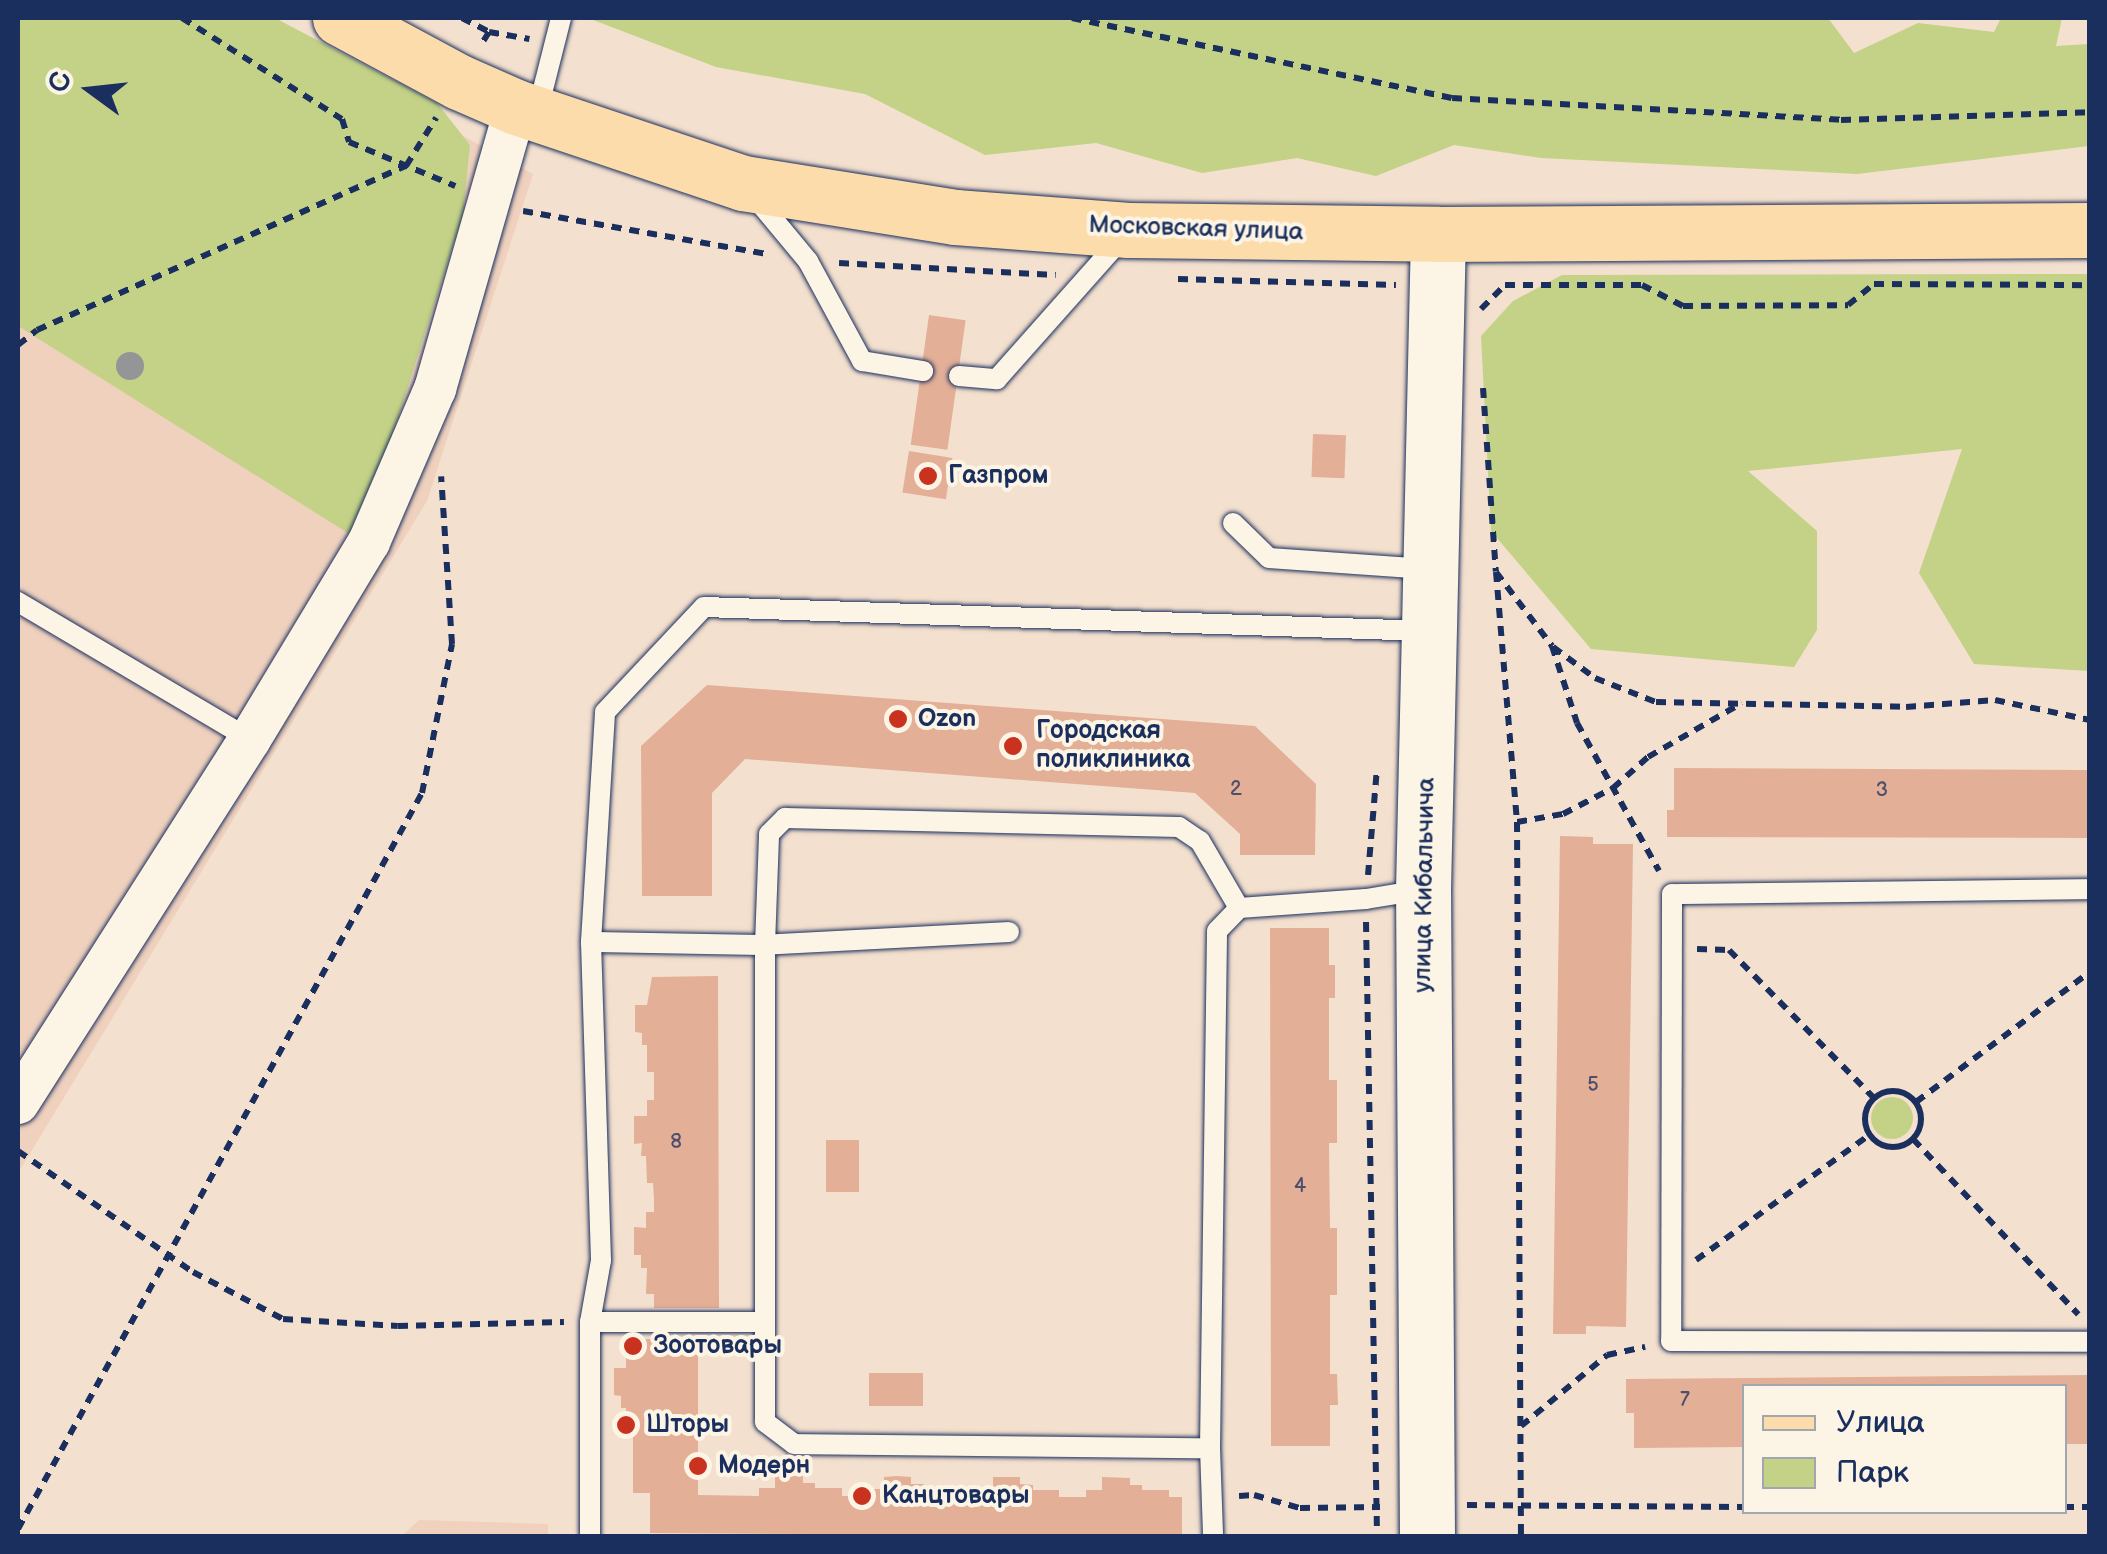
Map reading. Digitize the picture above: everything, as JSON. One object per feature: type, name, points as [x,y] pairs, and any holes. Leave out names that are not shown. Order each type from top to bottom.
[{"type":"main road","name":"Московская улица","points":[[340,18],[527,111],[743,184],[954,217],[1129,230],[1438,234],[2090,230]]},
{"type":"street","points":[[18,1103],[250,739],[370,542],[435,390],[527,111]]},
{"type":"street","name":"улица Кибальчича","points":[[1428,1520],[1423,890],[1438,234]]},
{"type":"lane","points":[[527,111],[561,18]]},
{"type":"lane","points":[[743,184],[808,261],[862,361],[922,371]]},
{"type":"lane","points":[[960,376],[998,379],[1129,230]]},
{"type":"lane","points":[[1234,523],[1269,558],[1431,570]]},
{"type":"lane","points":[[18,602],[250,739]]},
{"type":"lane","points":[[590,1536],[590,1322],[601,1260],[591,942],[605,712],[704,607],[1429,631]]},
{"type":"lane","points":[[1210,1448],[794,1444],[765,1422],[765,945],[769,834],[784,818],[1179,827],[1200,841],[1240,908]]},
{"type":"lane","points":[[1213,1536],[1210,1448],[1217,931],[1240,908],[1366,899],[1423,890]]},
{"type":"lane","points":[[2090,890],[1672,894],[1671,1277],[1671,1341],[2090,1342]]},
{"type":"lane","points":[[591,942],[765,945],[1009,932]]},
{"type":"lane","points":[[590,1322],[764,1322]]},
{"type":"path","points":[[1072,18],[1452,98],[1841,120],[2090,112]]},
{"type":"path","points":[[489,32],[529,42],[532,30]]},
{"type":"path","points":[[18,345],[36,330],[406,166]]},
{"type":"path","points":[[1483,386],[1517,822],[1521,1536]]},
{"type":"path","points":[[18,1529],[422,793],[452,644],[440,468]]},
{"type":"path","points":[[1496,572],[1552,646],[1595,678],[1656,702],[1906,707],[1995,700],[2090,720]]},
{"type":"path","points":[[1552,646],[1577,723],[1672,894]]},
{"type":"path","points":[[1517,822],[1563,814],[1613,788],[1648,757],[1743,702]]},
{"type":"path","points":[[1672,949],[1729,950],[1874,1098]]},
{"type":"path","points":[[1916,1102],[2090,972]]},
{"type":"path","points":[[1896,1090],[1916,1102],[1921,1125],[1912,1139],[1890,1147],[1869,1135],[1864,1120],[1874,1098],[1896,1090]]},
{"type":"path","points":[[1671,1277],[1869,1135]]},
{"type":"path","points":[[1912,1139],[2090,1326]]},
{"type":"path","points":[[18,1150],[193,1272],[283,1319],[398,1326],[590,1322]]},
{"type":"path","points":[[1521,1426],[1607,1355],[1671,1341]]},
{"type":"path","points":[[1213,1498],[1254,1495],[1300,1508],[1428,1520],[1521,1507],[1742,1507]]},
{"type":"shaded area","points":[[18,18],[248,18],[533,174],[427,501],[18,1173]]},
{"type":"shaded area","points":[[419,1520],[548,1524],[548,1536],[402,1536]]},
{"type":"green space","points":[[18,18],[275,18],[437,103],[470,145],[463,214],[378,480],[351,535],[18,326]]},
{"type":"green space","points":[[588,18],[1828,18],[1854,53],[1918,23],[1994,32],[2001,18],[2062,18],[2056,46],[2089,44],[2089,146],[1857,174],[1541,158],[1454,145],[1376,176],[1297,158],[1202,173],[1096,143],[985,155],[865,94],[716,67]]},
{"type":"green space","points":[[2089,274],[2089,671],[1974,664],[1919,573],[1962,449],[1748,471],[1817,531],[1817,630],[1794,667],[1591,649],[1491,531],[1481,336],[1513,301],[1562,275]]},
{"type":"green space","points":[[1892,1097],[1907,1103],[1913,1118],[1907,1133],[1892,1139],[1877,1133],[1871,1118],[1877,1103]]},
{"type":"building","points":[[929,315],[966,320],[947,450],[911,445]]},
{"type":"building","points":[[1313,434],[1346,435],[1344,478],[1311,477]]},
{"type":"building","name":"Газпром","points":[[909,451],[952,458],[946,499],[902,492]]},
{"type":"building","points":[[707,685],[1255,726],[1316,784],[1315,855],[1240,855],[1240,834],[1195,793],[745,759],[712,793],[712,896],[642,896],[641,746]]},
{"type":"building","points":[[1674,768],[2090,770],[2090,838],[1667,837],[1667,810],[1674,810]]},
{"type":"building","points":[[1560,836],[1593,837],[1593,844],[1633,844],[1626,1327],[1586,1326],[1586,1334],[1553,1334]]},
{"type":"building","points":[[1270,928],[1329,928],[1329,965],[1335,965],[1335,998],[1329,998],[1329,1080],[1337,1080],[1337,1143],[1329,1143],[1330,1228],[1337,1228],[1337,1295],[1330,1295],[1330,1374],[1337,1374],[1338,1405],[1330,1405],[1330,1446],[1271,1446]]},
{"type":"building","points":[[718,976],[719,1308],[654,1308],[654,1294],[646,1294],[647,1268],[641,1268],[641,1255],[634,1255],[634,1227],[646,1228],[646,1212],[654,1212],[653,1183],[647,1183],[646,1156],[641,1156],[642,1143],[634,1144],[634,1116],[647,1116],[647,1100],[654,1100],[654,1072],[647,1072],[647,1045],[642,1045],[642,1033],[635,1032],[635,1005],[647,1005],[652,977]]},
{"type":"building","points":[[826,1140],[859,1140],[859,1192],[826,1192]]},
{"type":"building","points":[[634,1339],[698,1339],[698,1495],[759,1496],[759,1488],[775,1488],[775,1476],[803,1476],[803,1483],[815,1483],[815,1488],[842,1488],[842,1496],[868,1496],[868,1489],[884,1489],[884,1477],[897,1476],[911,1477],[911,1484],[924,1484],[924,1489],[951,1489],[951,1497],[977,1496],[977,1490],[993,1490],[993,1477],[1020,1477],[1020,1484],[1033,1485],[1033,1490],[1059,1490],[1059,1497],[1086,1497],[1086,1490],[1102,1490],[1102,1477],[1130,1478],[1130,1485],[1142,1485],[1142,1490],[1169,1490],[1169,1497],[1182,1497],[1182,1536],[650,1533],[650,1493],[633,1493],[633,1435],[626,1435],[626,1408],[621,1408],[621,1396],[614,1395],[614,1368],[626,1368],[626,1352],[633,1352]]},
{"type":"building","points":[[869,1373],[923,1373],[923,1406],[869,1406]]},
{"type":"building","points":[[2090,1375],[2090,1444],[2067,1444],[2067,1384],[1742,1384],[1742,1447],[1634,1448],[1634,1413],[1626,1413],[1626,1379]]},
{"type":"place","name":"Газпром","points":[[928,476]]},
{"type":"place","name":"Ozon","points":[[898,719]]},
{"type":"place","name":"Городская поликлиника","points":[[1013,746]]},
{"type":"place","name":"Зоотовары","points":[[633,1346]]},
{"type":"place","name":"Шторы","points":[[626,1425]]},
{"type":"place","name":"Модерн","points":[[698,1466]]},
{"type":"place","name":"Канцтовары","points":[[862,1496]]}]
